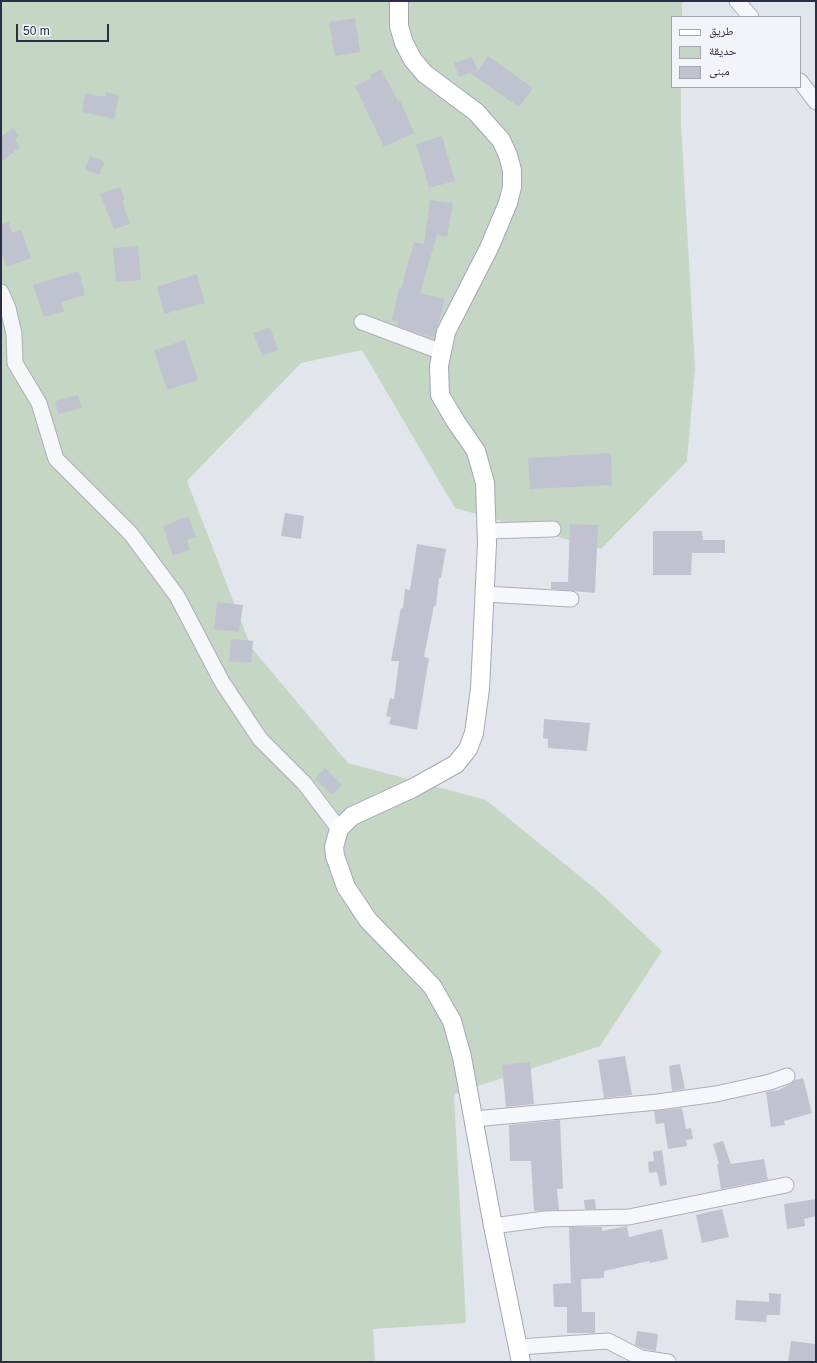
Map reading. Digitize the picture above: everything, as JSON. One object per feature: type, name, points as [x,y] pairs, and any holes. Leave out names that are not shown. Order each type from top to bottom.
[{"type":"main road","points":[[399,1],[398,26],[404,44],[413,60],[425,74],[476,112],[500,140],[508,155],[512,170],[512,187],[508,203],[489,248],[446,332],[439,366],[440,395],[476,451],[485,483],[487,531],[480,689],[474,733],[468,749],[456,764],[413,788],[352,816],[339,829],[334,847],[335,856],[346,887],[368,920],[432,986],[452,1021],[462,1057],[493,1226],[520,1354]]},
{"type":"street","points":[[737,1],[750,16]]},
{"type":"street","points":[[801,82],[816,102]]},
{"type":"street","points":[[1,292],[8,308],[14,334],[15,363],[39,403],[56,459],[131,534],[177,596],[222,682],[260,739],[305,784],[339,829]]},
{"type":"street","points":[[362,322],[442,352]]},
{"type":"street","points":[[487,531],[553,529]]},
{"type":"street","points":[[484,594],[571,599]]},
{"type":"street","points":[[474,1119],[680,1099],[755,1086],[788,1076]]},
{"type":"street","points":[[493,1226],[545,1219],[629,1217],[786,1185]]},
{"type":"street","points":[[520,1354],[608,1341],[641,1358],[668,1362]]},
{"type":"green space","points":[[1,1],[682,1],[682,16],[671,16],[671,88],[681,88],[681,124],[695,368],[687,461],[601,549],[455,508],[362,350],[301,363],[187,481],[251,647],[348,763],[486,800],[599,892],[662,951],[600,1046],[454,1094],[466,1323],[373,1329],[375,1362],[1,1362]]},
{"type":"building","points":[[355,18],[360,52],[335,56],[329,22]]},
{"type":"building","points":[[488,56],[533,88],[519,107],[470,73],[459,77],[454,63],[472,57],[478,71]]},
{"type":"building","points":[[381,69],[398,101],[400,100],[414,133],[384,147],[355,86],[372,78],[370,75]]},
{"type":"building","points":[[106,92],[119,95],[114,119],[82,112],[85,93],[105,97]]},
{"type":"building","points":[[13,128],[19,136],[15,139],[20,147],[1,162],[1,137]]},
{"type":"building","points":[[442,136],[455,181],[429,188],[416,144]]},
{"type":"building","points":[[90,156],[105,162],[99,175],[85,169]]},
{"type":"building","points":[[120,187],[125,200],[122,201],[130,224],[114,229],[100,194]]},
{"type":"building","points":[[430,200],[453,203],[447,237],[437,235],[420,293],[445,299],[434,338],[397,326],[398,322],[392,321],[399,288],[401,289],[414,242],[424,244]]},
{"type":"building","points":[[9,222],[12,233],[21,230],[31,258],[7,267],[1,252],[1,224]]},
{"type":"building","points":[[138,246],[141,280],[116,282],[113,248]]},
{"type":"building","points":[[79,271],[85,295],[61,302],[64,311],[44,317],[33,285]]},
{"type":"building","points":[[197,274],[205,303],[164,314],[157,287]]},
{"type":"building","points":[[270,327],[278,350],[262,356],[253,333]]},
{"type":"building","points":[[185,340],[198,380],[167,390],[154,350]]},
{"type":"building","points":[[78,395],[82,408],[58,414],[55,401]]},
{"type":"building","points":[[611,453],[612,485],[530,489],[528,458]]},
{"type":"building","points":[[285,513],[304,516],[301,539],[281,536]]},
{"type":"building","points":[[188,516],[196,537],[187,540],[190,550],[173,556],[163,526]]},
{"type":"building","points":[[570,524],[598,525],[595,593],[551,589],[551,582],[568,582]]},
{"type":"building","points":[[653,531],[702,531],[703,540],[725,540],[725,553],[692,553],[691,575],[653,575]]},
{"type":"building","points":[[417,544],[446,549],[441,578],[439,578],[436,606],[434,606],[424,657],[429,658],[417,730],[389,724],[391,717],[386,716],[390,698],[394,699],[399,661],[391,661],[401,608],[403,609],[405,589],[410,590]]},
{"type":"building","points":[[217,602],[243,605],[239,632],[214,629]]},
{"type":"building","points":[[231,639],[253,641],[251,663],[229,661]]},
{"type":"building","points":[[544,719],[590,723],[587,751],[548,748],[548,739],[543,738]]},
{"type":"building","points":[[325,768],[342,785],[332,795],[315,779]]},
{"type":"building","points":[[625,1056],[632,1095],[604,1098],[598,1060]]},
{"type":"building","points":[[530,1062],[534,1104],[506,1107],[502,1065]]},
{"type":"building","points":[[680,1064],[685,1089],[672,1091],[669,1066]]},
{"type":"building","points":[[803,1078],[812,1113],[784,1121],[785,1125],[771,1127],[766,1092],[779,1090],[795,1080]]},
{"type":"building","points":[[682,1108],[686,1129],[691,1128],[693,1139],[686,1140],[687,1146],[668,1149],[664,1123],[656,1124],[654,1111]]},
{"type":"building","points":[[560,1120],[563,1189],[557,1189],[559,1210],[534,1211],[531,1161],[510,1161],[509,1125]]},
{"type":"building","points":[[723,1141],[731,1164],[764,1159],[768,1180],[721,1189],[717,1164],[719,1164],[713,1144]]},
{"type":"building","points":[[662,1150],[667,1185],[660,1186],[657,1172],[649,1173],[648,1162],[654,1161],[653,1152]]},
{"type":"building","points":[[595,1199],[596,1209],[585,1209],[584,1200]]},
{"type":"building","points":[[816,1199],[816,1216],[804,1219],[805,1226],[787,1229],[784,1204]]},
{"type":"building","points":[[722,1209],[729,1237],[702,1243],[696,1215]]},
{"type":"building","points":[[627,1226],[629,1237],[662,1229],[668,1259],[650,1263],[649,1261],[604,1271],[604,1278],[581,1279],[582,1312],[595,1312],[595,1333],[567,1333],[567,1307],[554,1307],[553,1284],[571,1283],[569,1227],[602,1227],[602,1231]]},
{"type":"building","points":[[769,1293],[781,1294],[780,1315],[767,1315],[766,1322],[735,1320],[736,1300],[769,1302]]},
{"type":"building","points":[[637,1331],[658,1334],[656,1351],[644,1349],[635,1345]]},
{"type":"building","points":[[791,1341],[816,1344],[816,1362],[788,1362]]}]
